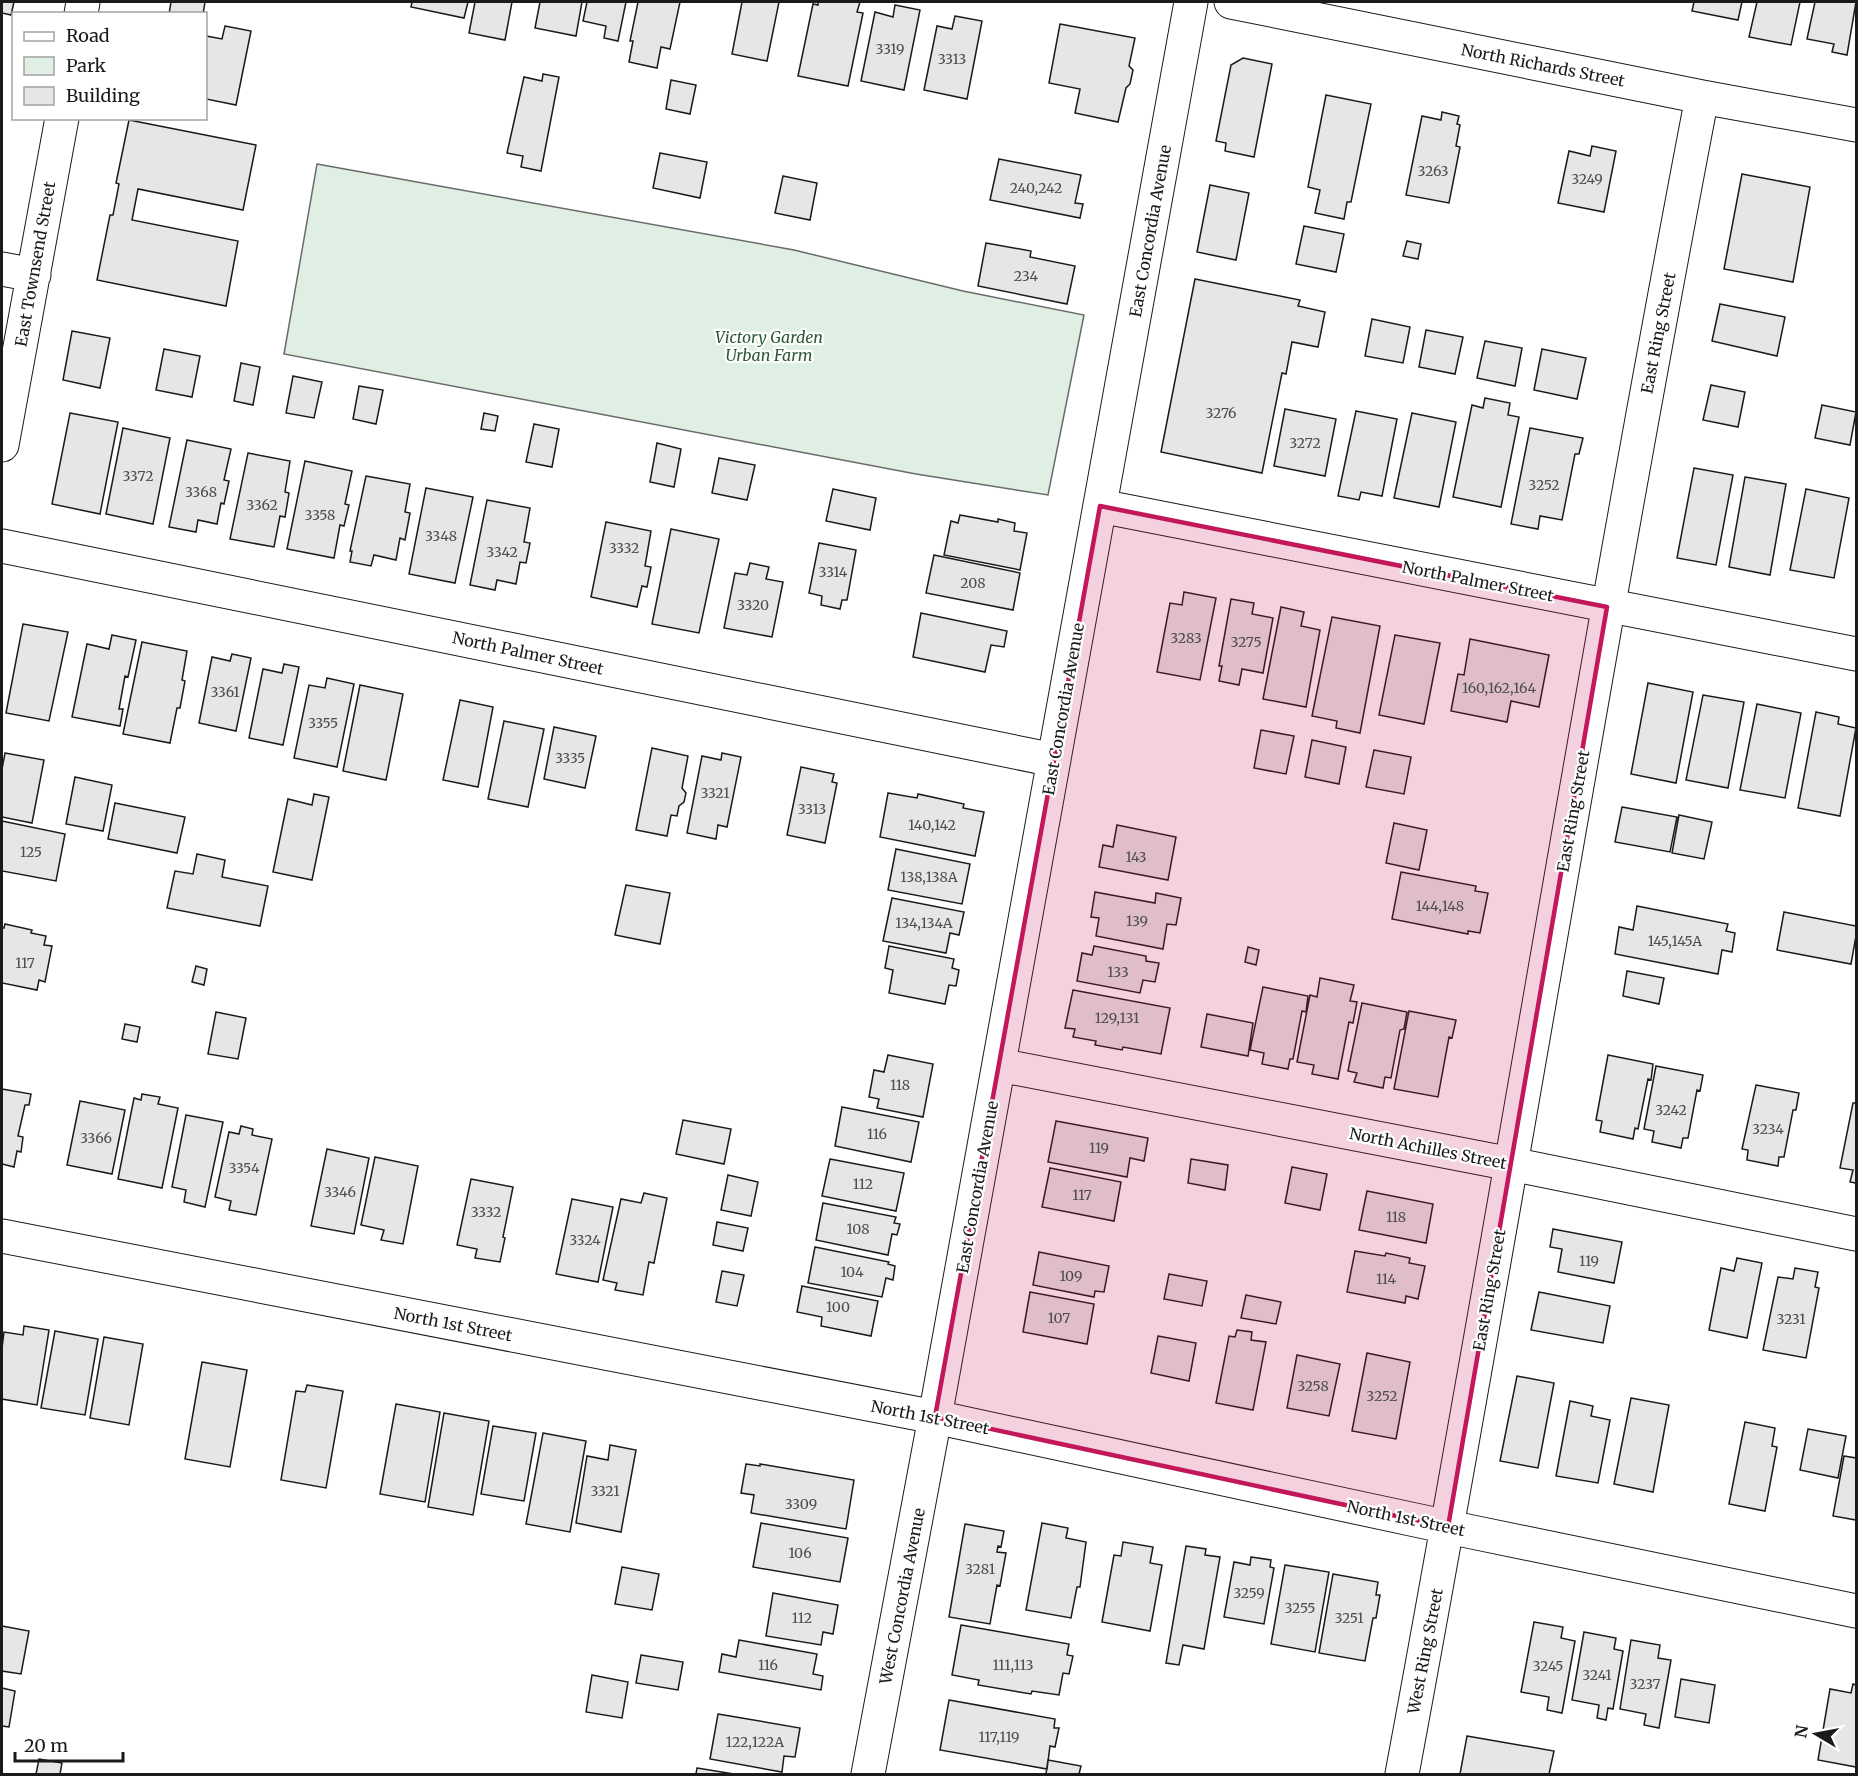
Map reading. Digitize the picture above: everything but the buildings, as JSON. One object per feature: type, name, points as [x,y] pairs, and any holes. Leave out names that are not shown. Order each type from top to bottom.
[{"type":"street","name":"East Concordia Avenue","points":[[935,1417],[1191,2]]},
{"type":"street","name":"North Richards Street","points":[[1231,2],[1702,97],[1857,125]]},
{"type":"street","name":"East Ring Street","points":[[1448,1527],[1607,607],[1702,97]]},
{"type":"street","name":"East Townsend Street","points":[[2,445],[62,120]]},
{"type":"street","points":[[2,269],[34,275]]},
{"type":"street","name":"North Palmer Street","points":[[1100,506],[1607,607],[1857,654]]},
{"type":"street","name":"North Palmer Street","points":[[2,546],[1054,760]]},
{"type":"street","name":"North Achilles Street","points":[[999,1065],[1511,1164],[1857,1234]]},
{"type":"street","name":"North 1st Street","points":[[2,1236],[935,1417],[1448,1527],[1857,1611]]},
{"type":"street","name":"West Concordia Avenue","points":[[868,1774],[935,1417]]},
{"type":"street","name":"West Ring Street","points":[[1402,1774],[1448,1527]]},
{"type":"highlighted area","points":[[1100,506],[1607,607],[1448,1527],[935,1417]]},
{"type":"green space","name":"Victory Garden Urban Farm","points":[[317,164],[794,250],[963,291],[1084,315],[1048,495],[916,474],[284,354]]}]
